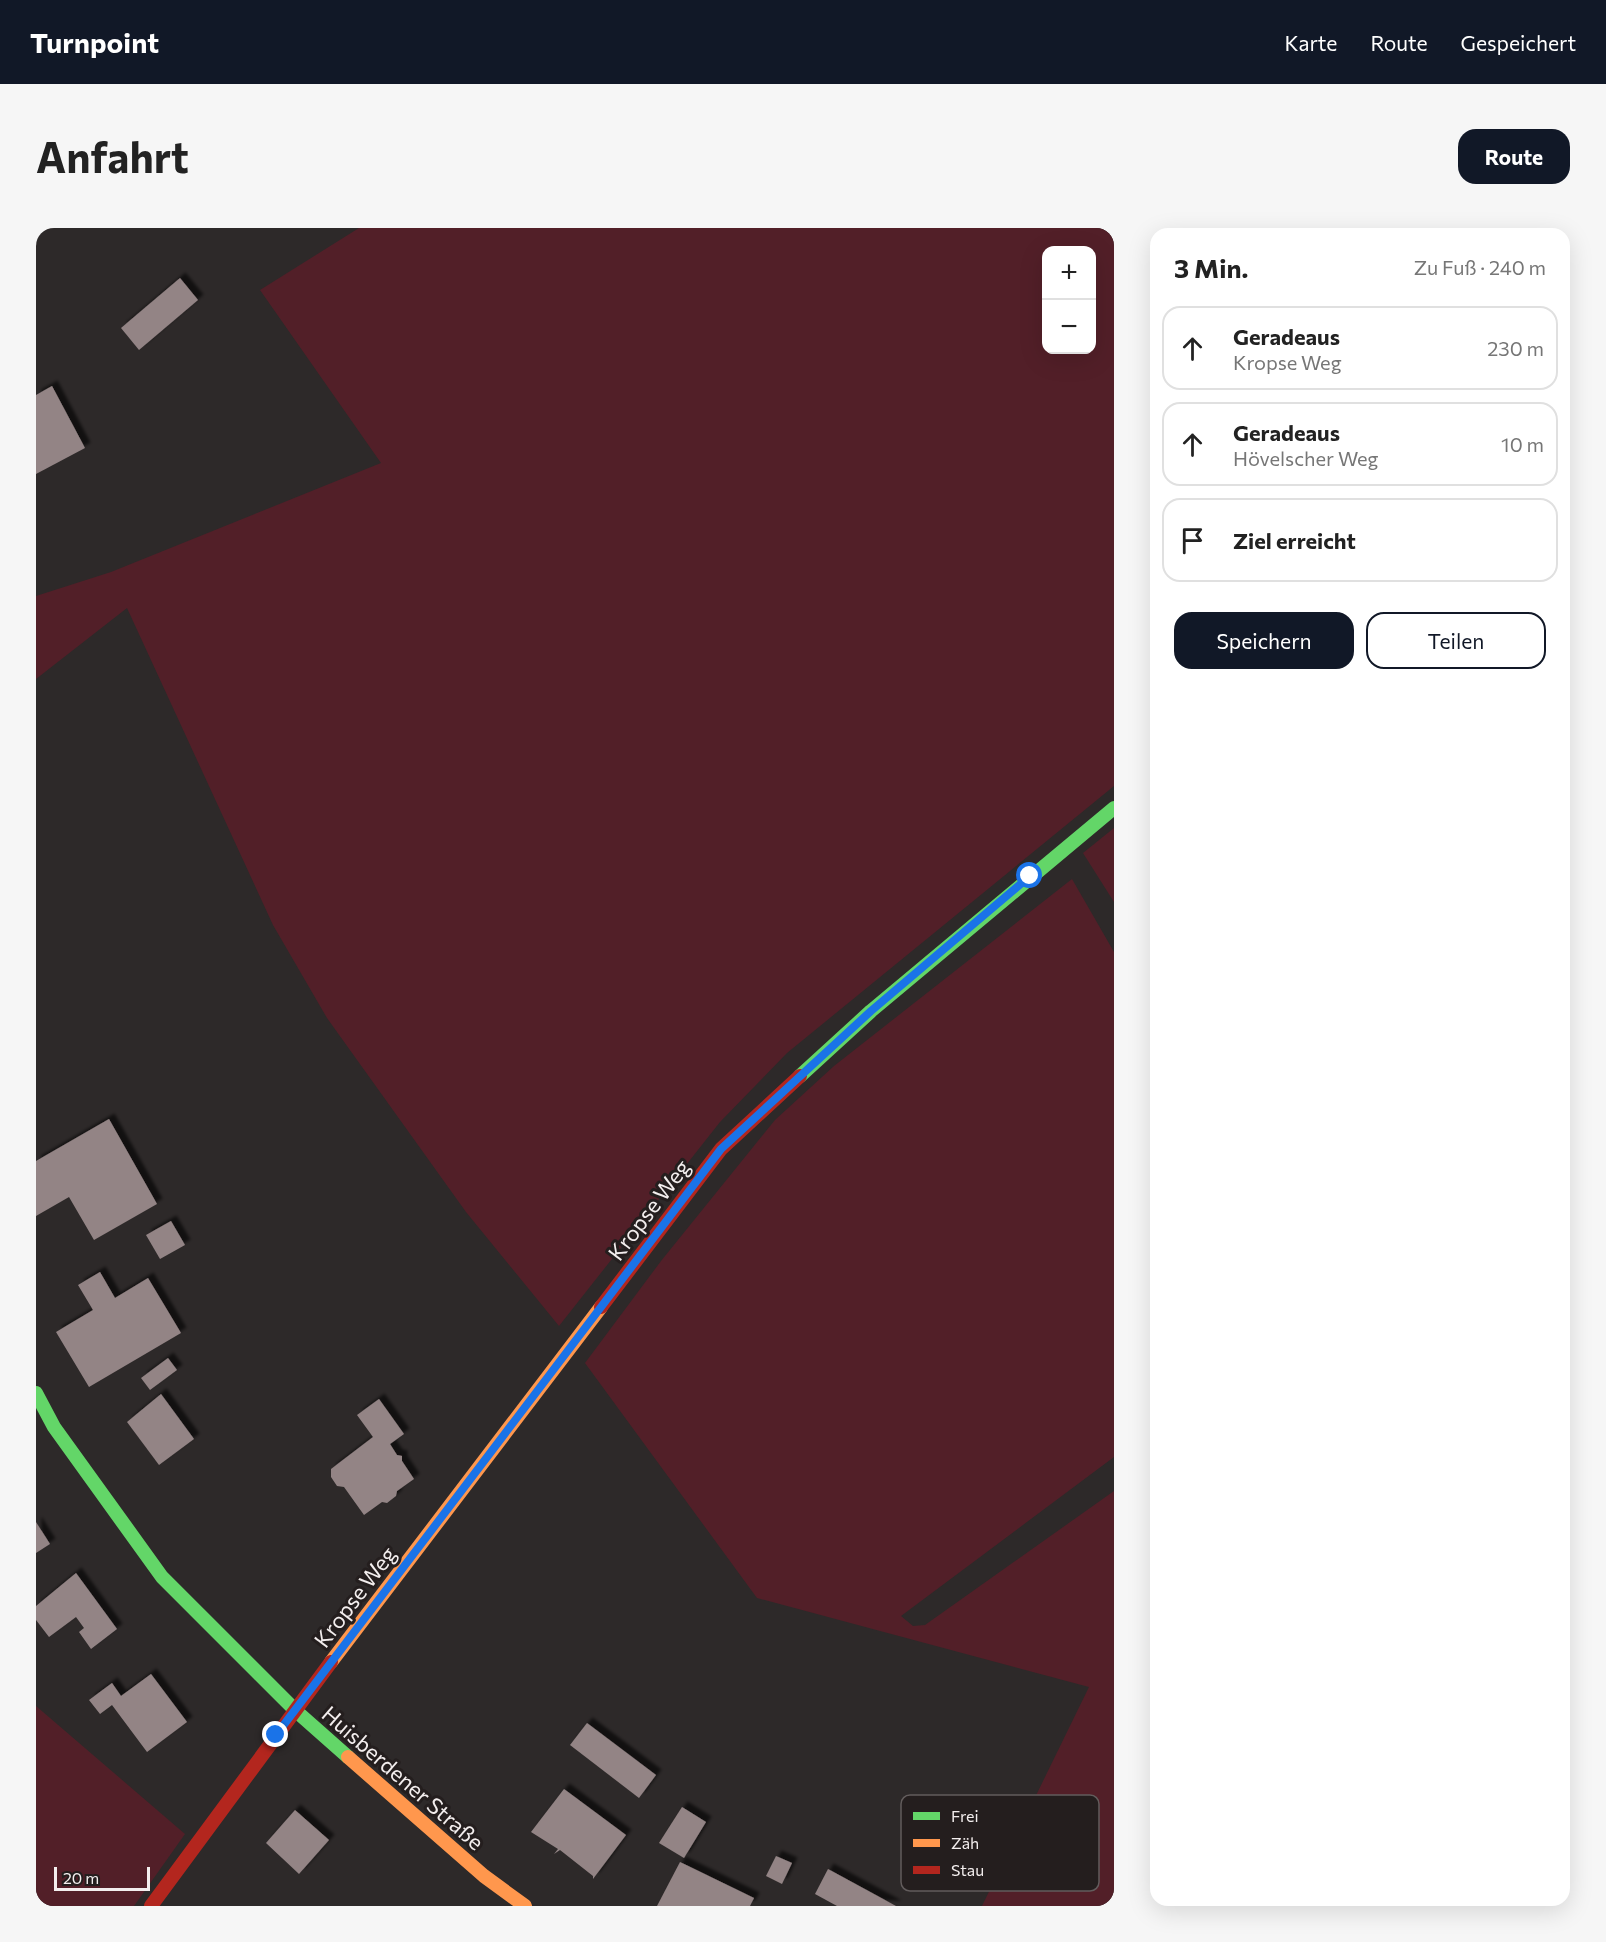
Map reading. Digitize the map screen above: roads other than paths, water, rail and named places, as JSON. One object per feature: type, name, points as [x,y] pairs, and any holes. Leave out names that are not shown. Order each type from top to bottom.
[{"type":"street","name":"Kropse Weg","points":[[151,1906],[721,1149],[871,1011],[1114,808]]},
{"type":"street","name":"Huisberdener Straße","points":[[36,1394],[54,1427],[162,1577],[296,1711],[483,1876],[525,1906]]}]
